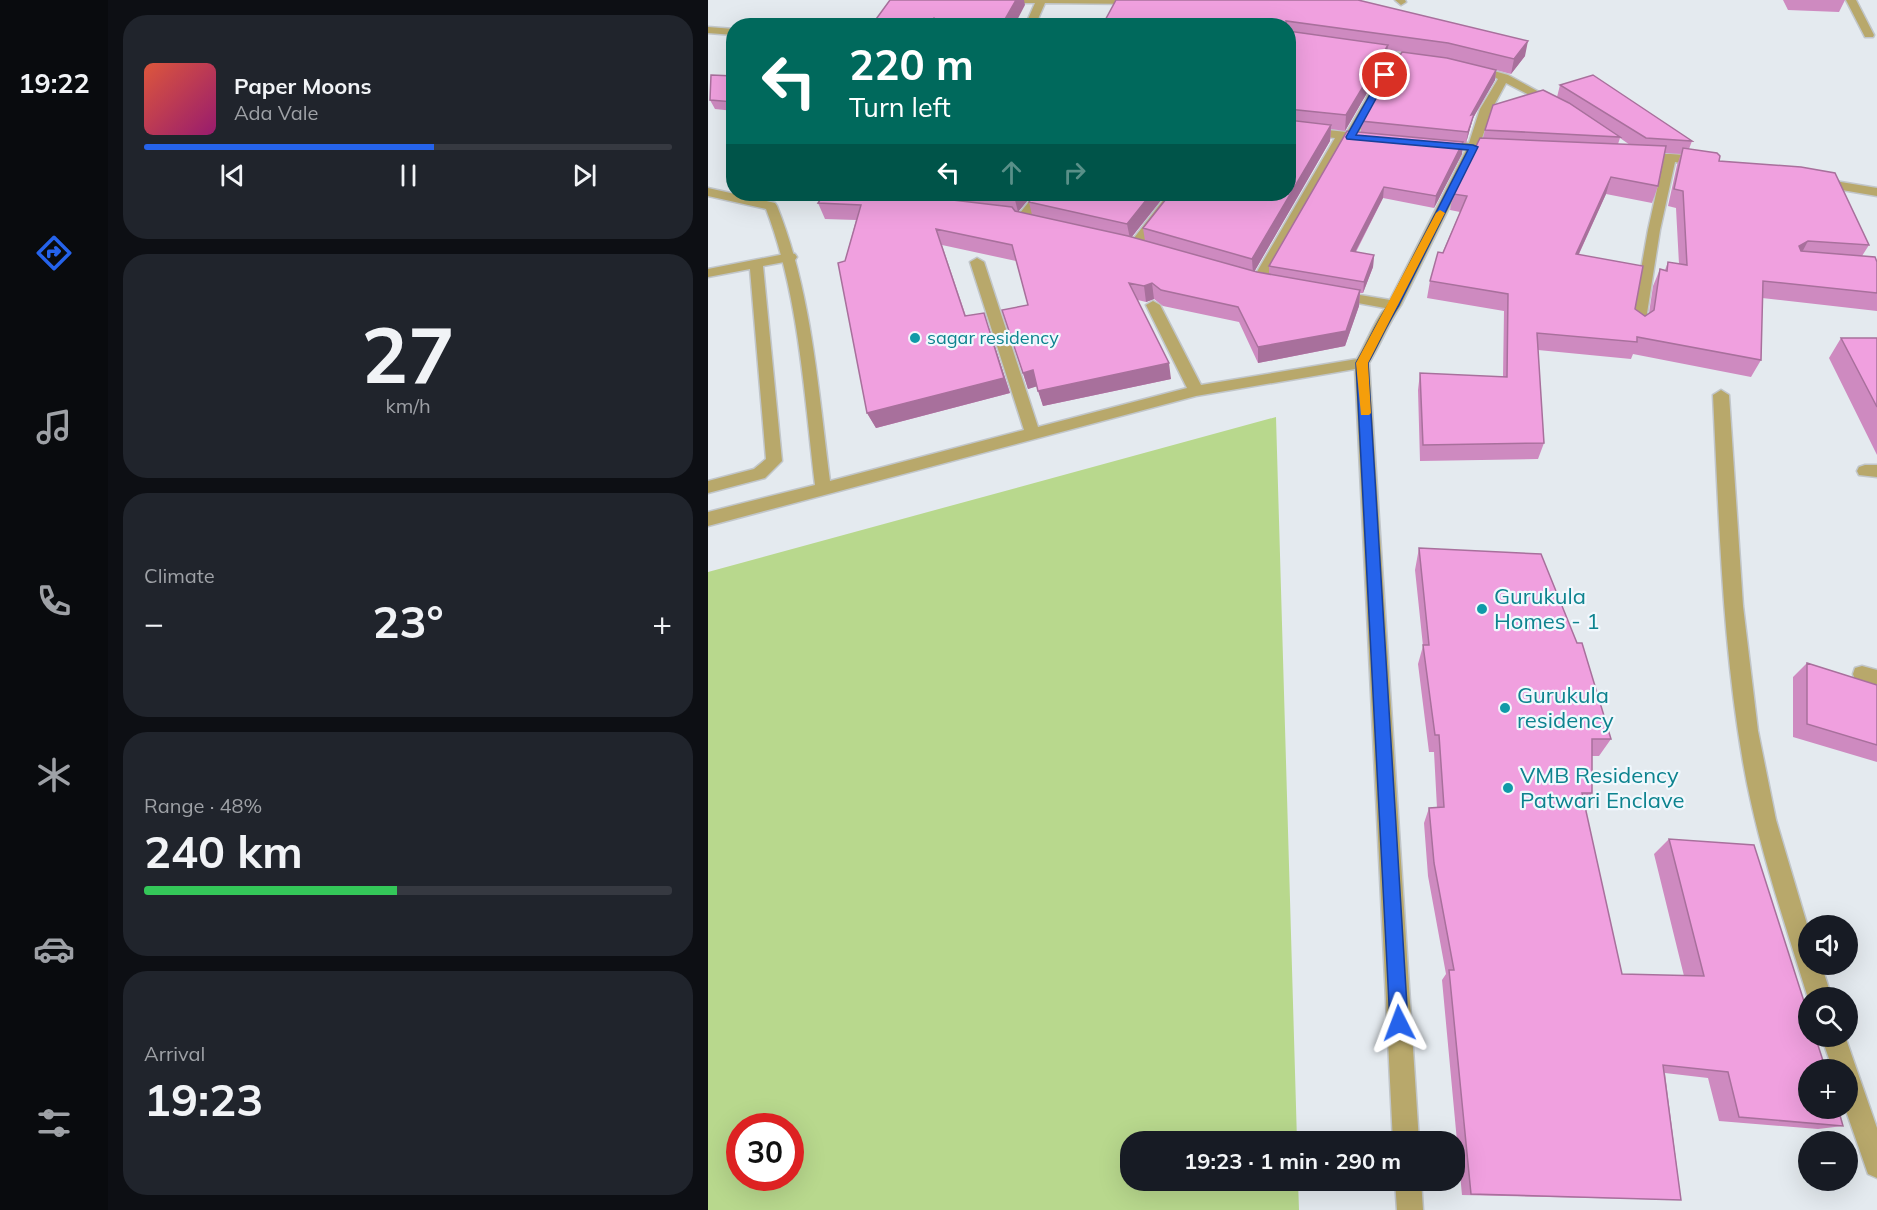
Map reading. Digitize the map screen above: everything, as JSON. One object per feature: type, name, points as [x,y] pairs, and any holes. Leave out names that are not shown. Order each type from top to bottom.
[{"type":"street","points":[[1022,0],[1144,2]]},
{"type":"street","points":[[1851,0],[1869,35]]},
{"type":"street","points":[[1034,18],[1041,1]]},
{"type":"street","points":[[710,32],[726,32]]},
{"type":"street","points":[[1350,48],[1434,61]]},
{"type":"street","points":[[1281,285],[1252,280],[1397,55]]},
{"type":"street","points":[[1485,72],[1504,77],[1562,108]]},
{"type":"street","points":[[1405,1131],[1362,363],[1378,336],[1382,323],[1394,305],[1473,147],[1486,109],[1504,77]]},
{"type":"street","points":[[1296,130],[1384,140]]},
{"type":"street","points":[[1429,144],[1509,150]]},
{"type":"street","points":[[1633,156],[1670,158],[1716,165]]},
{"type":"street","points":[[1638,326],[1654,230],[1670,158]]},
{"type":"street","points":[[1806,180],[1877,192]]},
{"type":"street","points":[[708,192],[726,196]]},
{"type":"street","points":[[748,201],[771,206]]},
{"type":"street","points":[[771,206],[775,201]]},
{"type":"street","points":[[1033,201],[1016,217],[1025,222],[1047,227]]},
{"type":"street","points":[[1157,254],[1129,246],[1168,201]]},
{"type":"street","points":[[771,206],[790,257],[808,368],[823,487]]},
{"type":"street","points":[[708,273],[790,257]]},
{"type":"street","points":[[977,262],[1033,434]]},
{"type":"street","points":[[708,487],[759,474],[774,461],[756,263]]},
{"type":"street","points":[[1326,293],[1394,305]]},
{"type":"street","points":[[1153,305],[1196,392]]},
{"type":"street","points":[[708,519],[823,487],[1196,392],[1362,363]]},
{"type":"street","points":[[1721,395],[1730,546],[1748,732],[1777,869],[1798,931]]},
{"type":"street","points":[[1858,1109],[1877,1165]]},
{"type":"street","points":[[1409,1191],[1410,1210]]},
{"type":"green space","points":[[1276,417],[1297,1131],[1120,1131],[1120,1191],[1298,1191],[1299,1210],[708,1210],[708,572]]},
{"type":"building","points":[[890,0],[1016,0],[1006,18],[877,18]]},
{"type":"building","points":[[1116,0],[1358,0],[1528,41],[1514,59],[1448,43],[1296,22],[1296,18],[1106,18]]},
{"type":"building","points":[[1296,32],[1388,45],[1346,115],[1296,110]]},
{"type":"building","points":[[1402,52],[1447,58],[1496,70],[1471,115],[1474,114],[1468,132],[1361,121]]},
{"type":"building","points":[[711,75],[726,76],[726,101],[710,100]]},
{"type":"building","points":[[1593,75],[1692,141],[1646,138],[1560,85]]},
{"type":"building","points":[[1543,90],[1569,103],[1620,137],[1485,130],[1493,105]]},
{"type":"building","points":[[1296,121],[1331,125],[1296,184]]},
{"type":"building","points":[[1347,131],[1463,142],[1436,196],[1384,187],[1351,251],[1374,255],[1364,282],[1269,266]]},
{"type":"building","points":[[1480,138],[1666,146],[1658,186],[1611,177],[1576,254],[1643,266],[1635,309],[1645,316],[1654,310],[1660,269],[1667,271],[1668,262],[1687,265],[1683,191],[1674,189],[1683,148],[1717,153],[1720,156],[1719,161],[1801,167],[1835,173],[1869,245],[1808,241],[1799,246],[1801,251],[1875,257],[1877,293],[1763,281],[1761,360],[1637,337],[1637,342],[1537,333],[1544,443],[1423,445],[1420,373],[1507,377],[1508,294],[1430,281],[1438,252],[1443,253],[1467,196],[1453,194]]},
{"type":"building","points":[[819,201],[961,201],[1012,207],[1015,211],[1128,236],[1257,272],[1360,290],[1346,331],[1258,347],[1238,307],[1161,290],[1152,283],[1144,286],[1129,283],[1169,363],[1038,391],[1033,370],[1023,373],[1002,310],[1028,305],[1012,245],[936,229],[965,316],[984,313],[1004,378],[867,413],[838,263],[845,261],[861,205],[818,203]]},
{"type":"building","points":[[1030,201],[1145,201],[1127,224]]},
{"type":"building","points":[[1164,201],[1286,201],[1252,259],[1143,228]]},
{"type":"building","points":[[1841,338],[1877,338],[1877,407]]},
{"type":"building","points":[[1419,548],[1541,554],[1577,643],[1582,643],[1611,739],[1592,739],[1592,793],[1582,793],[1622,974],[1704,976],[1669,839],[1754,845],[1799,987],[1798,1047],[1819,1047],[1822,1059],[1798,1059],[1798,1119],[1841,1119],[1843,1126],[1739,1117],[1728,1072],[1663,1065],[1681,1200],[1471,1194],[1449,970],[1454,970],[1434,863],[1429,808],[1444,807],[1439,735],[1435,735],[1423,645],[1429,645]]},
{"type":"building","points":[[1807,663],[1877,685],[1877,745],[1807,724]]},
{"type":"slow traffic","points":[[1365,413],[1362,363],[1440,213]]},
{"type":"place","name":"sagar residency","points":[[915,338]]},
{"type":"place","name":"Gurukula Homes - 1","points":[[1482,609]]},
{"type":"place","name":"Gurukula residency","points":[[1505,708]]},
{"type":"place","name":"VMB Residency Patwari Enclave","points":[[1508,788]]},
{"type":"route","points":[[1385,75],[1350,137],[1473,147],[1394,305],[1382,323],[1378,336],[1362,363],[1399,1023]]}]
